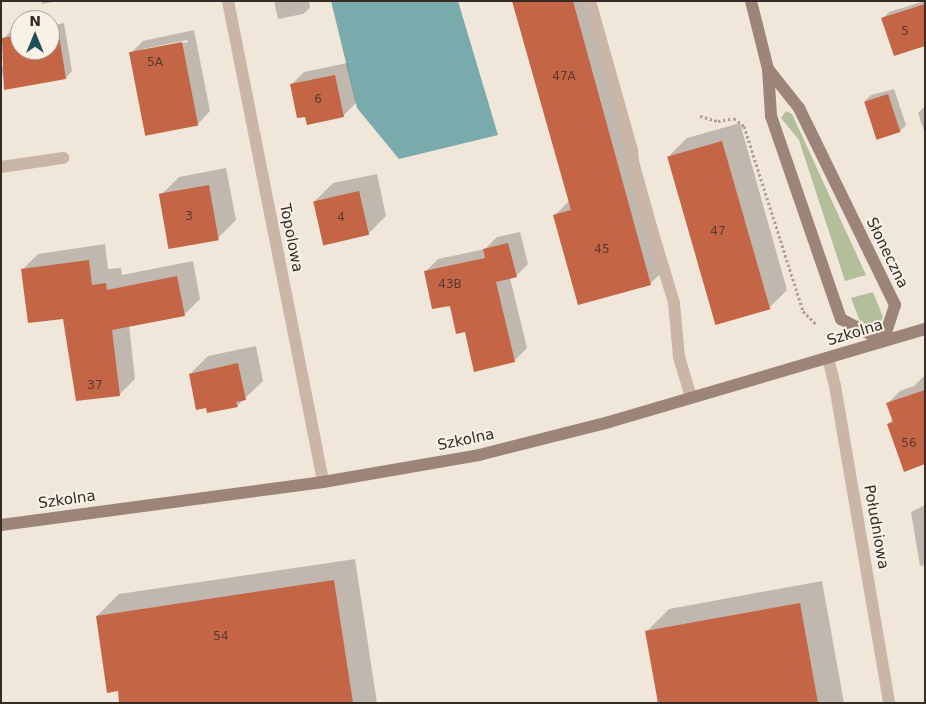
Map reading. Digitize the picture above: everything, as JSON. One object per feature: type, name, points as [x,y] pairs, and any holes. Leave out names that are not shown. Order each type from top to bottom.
[{"type":"street","name":"Topolowa","points":[[228,1],[323,482]]},
{"type":"street","points":[[590,1],[632,150],[634,171],[674,304],[679,357],[691,397]]},
{"type":"street","name":"Słoneczna","points":[[751,1],[768,69],[771,116],[841,319],[883,342],[895,305],[799,108],[768,69]]},
{"type":"street","points":[[1,167],[63,158]]},
{"type":"street","name":"Szkolna","points":[[1,525],[323,482],[479,455],[691,397],[925,329]]},
{"type":"street","name":"Południowa","points":[[828,358],[836,386],[889,703]]},
{"type":"path","points":[[700,116],[718,121],[734,118],[744,126],[804,311],[816,324]]},
{"type":"green space","points":[[786,111],[792,114],[866,275],[845,281],[799,140],[781,118]]},
{"type":"green space","points":[[873,292],[883,317],[879,325],[870,328],[859,319],[851,298]]},
{"type":"water","points":[[331,1],[458,1],[498,135],[399,159],[357,108]]},
{"type":"building","points":[[512,1],[573,1],[651,285],[578,305],[553,215],[571,210]]},
{"type":"building","points":[[925,4],[925,46],[894,56],[881,18]]},
{"type":"building","points":[[10,37],[10,60],[60,60],[60,42],[66,79],[4,90],[2,38]]},
{"type":"building","points":[[182,42],[198,125],[145,136],[129,52]]},
{"type":"building","points":[[335,75],[344,117],[307,125],[305,117],[297,118],[290,84]]},
{"type":"building","points":[[888,94],[900,132],[877,140],[864,102]]},
{"type":"building","points":[[722,141],[770,309],[715,325],[667,157]]},
{"type":"building","points":[[209,185],[219,240],[168,249],[159,194]]},
{"type":"building","points":[[359,191],[369,235],[323,245],[313,202]]},
{"type":"building","points":[[508,243],[517,277],[496,282],[515,362],[474,372],[465,332],[456,334],[450,306],[432,309],[424,271],[485,258],[483,249]]},
{"type":"building","points":[[89,260],[92,285],[106,283],[107,290],[177,276],[185,316],[112,330],[120,396],[76,401],[63,319],[28,323],[21,269]]},
{"type":"building","points":[[238,363],[246,400],[236,402],[238,407],[207,413],[206,408],[196,410],[189,374]]},
{"type":"building","points":[[925,390],[925,464],[904,472],[887,424],[893,422],[886,403]]},
{"type":"building","points":[[334,580],[353,703],[119,703],[118,691],[107,693],[96,616]]},
{"type":"building","points":[[800,603],[818,703],[658,703],[645,631]]}]
